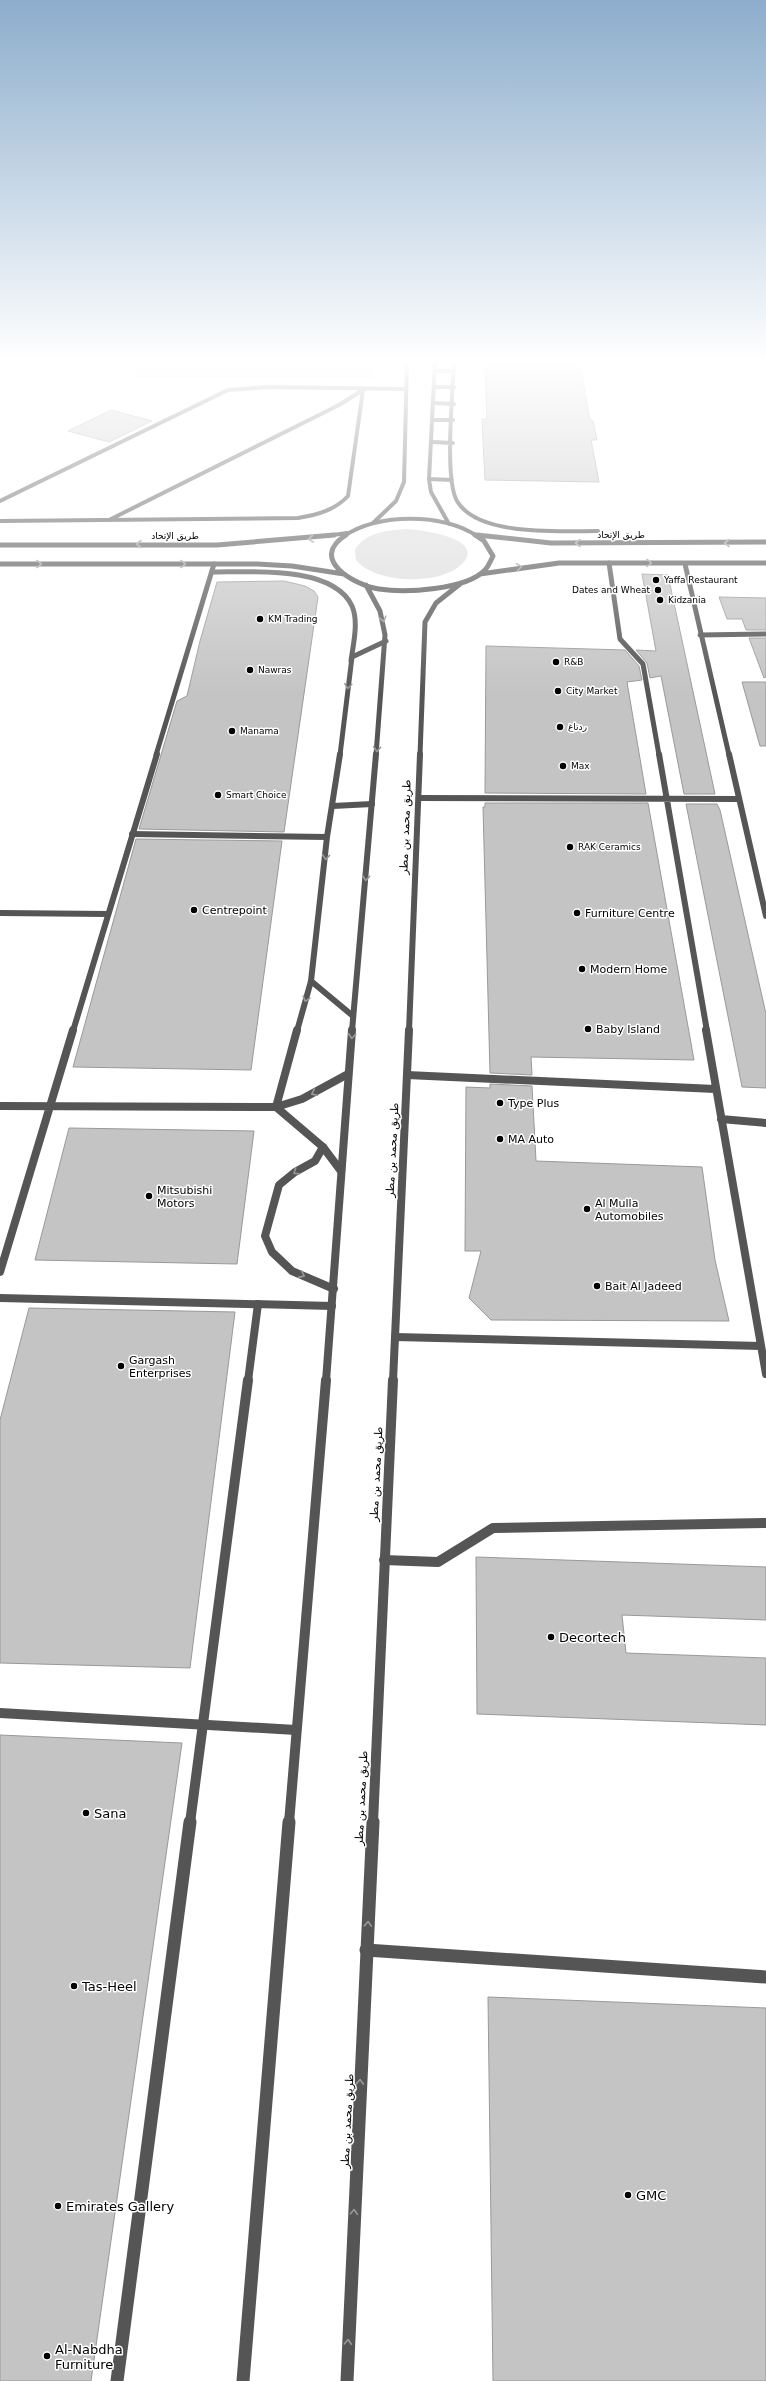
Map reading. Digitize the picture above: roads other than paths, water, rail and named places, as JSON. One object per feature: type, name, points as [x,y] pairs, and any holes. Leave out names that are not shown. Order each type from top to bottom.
[{"type":"street","points":[[0,501],[57,473]]},
{"type":"street","points":[[108,520],[202,473]]},
{"type":"street","points":[[0,521],[298,518],[335,506],[348,496],[351,473]]},
{"type":"street","points":[[373,524],[395,504],[402,494],[404,473]]},
{"type":"street","points":[[430,473],[431,492],[449,524]]},
{"type":"street","points":[[452,473],[452,480],[459,504],[469,513],[484,520],[521,529],[598,531]]},
{"type":"street","points":[[430,479],[452,480]]},
{"type":"street","points":[[0,564],[282,565],[344,574],[366,585],[384,589],[417,591],[443,588],[460,584],[480,574],[488,566],[491,558],[488,546],[476,535],[449,524],[411,520],[373,524]]},
{"type":"street","name":"طريق اﻹتحاد","points":[[0,545],[260,544],[299,540],[349,532],[373,524]]},
{"type":"street","points":[[344,574],[334,564],[331,553],[340,538],[349,532]]},
{"type":"street","name":"طريق اﻹتحاد","points":[[476,535],[551,543],[766,542]]},
{"type":"street","points":[[609,563],[620,639],[643,664],[766,1374]]},
{"type":"street","points":[[480,574],[552,564],[766,563]]},
{"type":"street","points":[[0,1272],[214,564]]},
{"type":"street","points":[[686,564],[700,635],[766,916]]},
{"type":"street","points":[[212,572],[300,575],[328,582],[343,591],[352,607],[354,627],[350,666],[333,806],[327,837],[311,981],[276,1108]]},
{"type":"street","name":"طريق محمد بن مطر","points":[[347,2381],[419,798],[423,631],[425,618],[433,605],[460,584]]},
{"type":"street","points":[[243,2381],[296,1730],[334,1289],[348,1074],[386,641],[384,618],[366,585]]},
{"type":"street","points":[[700,635],[766,634]]},
{"type":"street","points":[[350,666],[352,657],[386,641]]},
{"type":"street","points":[[419,798],[739,800]]},
{"type":"street","points":[[333,806],[372,804]]},
{"type":"street","points":[[132,834],[327,837]]},
{"type":"street","points":[[0,913],[108,914]]},
{"type":"street","points":[[311,981],[353,1016]]},
{"type":"street","points":[[0,1106],[276,1108],[302,1099],[348,1074]]},
{"type":"street","points":[[407,1074],[716,1089]]},
{"type":"street","points":[[276,1108],[323,1147],[341,1172]]},
{"type":"street","points":[[721,1119],[766,1123]]},
{"type":"street","points":[[323,1147],[315,1161],[295,1172],[279,1185],[274,1197],[265,1236],[272,1252],[292,1270],[334,1289]]},
{"type":"street","points":[[0,1298],[332,1306]]},
{"type":"street","points":[[117,2381],[201,1725],[258,1304]]},
{"type":"street","points":[[395,1337],[761,1346]]},
{"type":"street","points":[[384,1560],[438,1562],[493,1528],[766,1523]]},
{"type":"street","points":[[0,1713],[296,1730]]},
{"type":"street","points":[[366,1950],[766,1977]]},
{"type":"place","name":"Yaffa Restaurant","points":[[656,580]]},
{"type":"place","name":"Dates and Wheat","points":[[658,590]]},
{"type":"place","name":"Kidzania","points":[[660,600]]},
{"type":"place","name":"KM Trading","points":[[260,619]]},
{"type":"place","name":"R&B","points":[[556,662]]},
{"type":"place","name":"Nawras","points":[[250,670]]},
{"type":"place","name":"City Market","points":[[558,691]]},
{"type":"place","name":"ردتاغ","points":[[560,727]]},
{"type":"place","name":"Manama","points":[[232,731]]},
{"type":"place","name":"Max","points":[[563,766]]},
{"type":"place","name":"Smart Choice","points":[[218,795]]},
{"type":"place","name":"RAK Ceramics","points":[[570,847]]},
{"type":"place","name":"Centrepoint","points":[[194,910]]},
{"type":"place","name":"Furniture Centre","points":[[577,913]]},
{"type":"place","name":"Modern Home","points":[[582,969]]},
{"type":"place","name":"Baby Island","points":[[588,1029]]},
{"type":"place","name":"Type Plus","points":[[500,1103]]},
{"type":"place","name":"MA Auto","points":[[500,1139]]},
{"type":"place","name":"Mitsubishi Motors","points":[[149,1196]]},
{"type":"place","name":"Al Mulla Automobiles","points":[[587,1209]]},
{"type":"place","name":"Bait Al Jadeed","points":[[597,1286]]},
{"type":"place","name":"Gargash Enterprises","points":[[121,1366]]},
{"type":"place","name":"Decortech","points":[[551,1637]]},
{"type":"place","name":"Sana","points":[[86,1813]]},
{"type":"place","name":"Tas-Heel","points":[[74,1986]]},
{"type":"place","name":"GMC","points":[[628,2195]]},
{"type":"place","name":"Emirates Gallery","points":[[58,2206]]},
{"type":"place","name":"Al-Nabdha Furniture","points":[[47,2356]]}]
